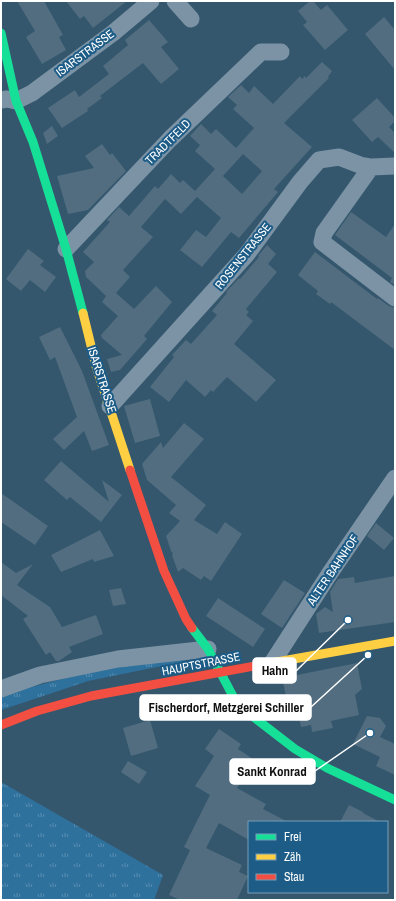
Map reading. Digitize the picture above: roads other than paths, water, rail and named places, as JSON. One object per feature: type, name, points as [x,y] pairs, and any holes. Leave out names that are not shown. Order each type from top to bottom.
[{"type":"street","name":"ISARSTRASSE","points":[[9,101],[32,92],[114,33],[151,1]]},
{"type":"street","points":[[175,1],[191,19]]},
{"type":"street","name":"ISARSTRASSE","points":[[1,33],[9,101],[33,142],[66,249],[94,359],[164,571],[186,619],[208,649],[235,700],[296,750],[327,768],[395,800]]},
{"type":"street","name":"TRADTFELD","points":[[66,249],[170,139],[261,52],[281,52]]},
{"type":"street","name":"ROSENSTRASSE","points":[[110,406],[247,254],[300,182],[319,160],[339,158],[371,167],[395,166]]},
{"type":"street","points":[[371,167],[324,233],[322,242],[395,298]]},
{"type":"street","name":"ALTER BAHNHOF","points":[[272,663],[330,573],[395,478]]},
{"type":"street","name":"HAUPTSTRASSE","points":[[1,725],[37,711],[91,696],[395,641]]},
{"type":"street","points":[[1,689],[40,675],[118,659],[208,649]]},
{"type":"place","name":"Hahn","points":[[348,620]]},
{"type":"place","name":"Fischerdorf, Metzgerei Schiller","points":[[368,655]]},
{"type":"place","name":"Sankt Konrad","points":[[370,733]]}]
